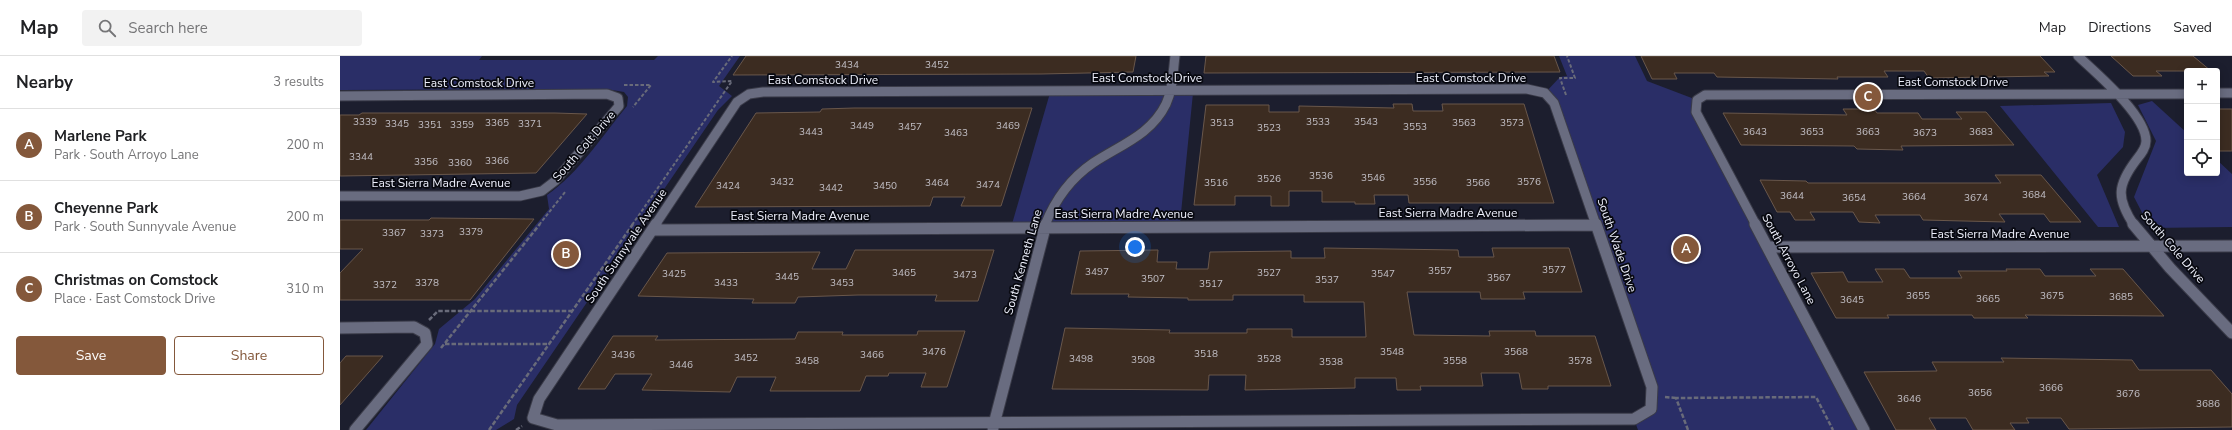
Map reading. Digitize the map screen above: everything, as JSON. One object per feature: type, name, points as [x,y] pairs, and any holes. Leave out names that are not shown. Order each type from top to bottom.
[{"type":"street","name":"South Kenneth Lane","points":[[994,427],[1044,228],[1058,197],[1070,183],[1093,163],[1135,140],[1160,114],[1166,104],[1170,90],[1175,56]]},
{"type":"street","name":"South Cole Drive","points":[[2078,56],[2118,94],[2133,112],[2145,133],[2144,149],[2128,169],[2121,182],[2121,201],[2133,223],[2152,246],[2232,333]]},
{"type":"street","name":"East Comstock Drive","points":[[749,94],[763,92],[1527,89],[1547,96]]},
{"type":"street","name":"East Comstock Drive","points":[[340,96],[607,94],[618,98]]},
{"type":"street","name":"South Sunnyvale Avenue","points":[[749,94],[737,102],[539,400],[533,418],[557,425],[994,427]]},
{"type":"street","name":"East Comstock Drive","points":[[1697,100],[1705,95],[2184,94]]},
{"type":"street","points":[[2220,94],[2232,94]]},
{"type":"street","name":"South Wade Drive","points":[[994,427],[1634,419],[1651,409],[1652,387],[1554,103],[1547,96]]},
{"type":"street","name":"South Colt Drive","points":[[542,191],[555,181],[619,106],[618,98]]},
{"type":"street","name":"South Arroyo Lane","points":[[1697,100],[1696,112],[1769,247],[1864,430]]},
{"type":"street","name":"East Sierra Madre Avenue","points":[[340,196],[520,196],[542,191]]},
{"type":"street","name":"East Sierra Madre Avenue","points":[[653,230],[1596,225]]},
{"type":"street","name":"East Sierra Madre Avenue","points":[[1769,247],[2232,246]]},
{"type":"street","points":[[340,328],[414,327],[422,331],[427,344],[355,430]]},
{"type":"path","points":[[488,430],[732,81],[713,82],[732,56]]},
{"type":"path","points":[[1547,96],[1567,98],[1560,78],[1575,78],[1567,56]]},
{"type":"path","points":[[422,331],[438,311],[572,311]]},
{"type":"path","points":[[444,344],[548,344]]},
{"type":"path","points":[[1688,430],[1676,398],[1816,397],[1833,430]]},
{"type":"shaded area","points":[[340,56],[482,56],[479,60],[654,60],[658,56],[740,56],[719,86],[732,96],[718,110],[517,405],[514,419],[496,430],[366,430],[435,344],[439,329],[475,299],[549,209],[547,195],[559,186],[590,154],[627,106],[628,97],[624,92],[606,89],[340,90]]},
{"type":"shaded area","points":[[1559,56],[1635,56],[1647,81],[1697,100],[1696,112],[1864,430],[1638,430],[1634,419],[1651,409],[1652,387],[1554,103],[1545,93],[1560,77],[1567,76]]},
{"type":"shaded area","points":[[1050,93],[1193,93],[1180,223],[1012,224]]},
{"type":"shaded area","points":[[2152,101],[2184,130],[2184,176],[2220,176],[2220,163],[2232,174],[2232,227],[2150,228],[2134,197],[2156,141],[2138,105]]},
{"type":"shaded area","points":[[2111,103],[2125,132],[2123,147],[2097,175],[2119,227],[2098,227],[2000,106]]},
{"type":"building","points":[[746,56],[1136,56],[1133,72],[1041,74],[733,75]]},
{"type":"building","points":[[1206,56],[1554,56],[1560,72],[1204,73]]},
{"type":"building","points":[[1641,56],[2040,56],[2055,72],[2044,72],[2049,76],[1929,78],[1924,71],[1884,71],[1888,77],[1837,77],[1838,79],[1717,77],[1714,73],[1674,73],[1677,79],[1652,79]]},
{"type":"building","points":[[2111,56],[2193,56],[2207,68],[2184,68],[2184,71],[2156,71],[2162,76],[2133,76]]},
{"type":"building","points":[[1393,104],[1412,104],[1413,111],[1443,111],[1442,104],[1524,104],[1554,203],[1409,203],[1408,195],[1374,195],[1375,204],[1355,204],[1355,202],[1322,202],[1322,191],[1289,191],[1289,206],[1271,206],[1271,196],[1235,196],[1235,205],[1194,205],[1206,105],[1269,105],[1269,112],[1299,112],[1299,106],[1394,108]]},
{"type":"building","points":[[1032,108],[1001,206],[961,206],[965,197],[933,197],[930,206],[695,207],[756,113],[820,112],[822,109]]},
{"type":"building","points":[[1843,109],[1874,109],[1877,113],[1918,113],[1922,119],[1962,119],[1956,112],[1986,112],[2014,145],[1901,146],[1903,150],[1857,149],[1854,146],[1741,145],[1723,113],[1847,115]]},
{"type":"building","points":[[2220,109],[2232,109],[2232,151],[2220,151]]},
{"type":"building","points":[[362,113],[587,114],[536,173],[340,176],[340,115],[359,115]]},
{"type":"building","points":[[1995,175],[2041,175],[2081,222],[2050,222],[2044,214],[1999,214],[2005,222],[1923,220],[1920,215],[1875,215],[1880,223],[1859,222],[1853,212],[1810,212],[1815,220],[1795,220],[1790,212],[1777,212],[1760,180],[1806,181],[1808,183],[2001,183]]},
{"type":"building","points":[[431,218],[534,219],[470,300],[340,300],[340,273],[363,249],[340,249],[340,220],[429,220]]},
{"type":"building","points":[[1324,248],[1458,250],[1459,257],[1494,257],[1492,248],[1569,248],[1582,292],[1523,292],[1525,299],[1481,299],[1480,292],[1407,292],[1414,335],[1490,336],[1489,331],[1535,331],[1536,336],[1595,336],[1611,386],[1548,386],[1548,389],[1522,389],[1519,373],[1481,373],[1483,386],[1420,386],[1421,390],[1397,390],[1396,378],[1355,378],[1355,388],[1245,390],[1246,375],[1209,375],[1208,390],[1052,389],[1065,328],[1170,330],[1169,333],[1247,333],[1247,329],[1292,329],[1292,337],[1366,337],[1364,302],[1304,302],[1304,295],[1233,295],[1233,300],[1188,300],[1188,298],[1128,297],[1129,294],[1071,294],[1080,251],[1158,250],[1157,262],[1177,262],[1176,269],[1208,269],[1210,252],[1291,251],[1291,258],[1325,258]]},
{"type":"building","points":[[855,250],[994,250],[978,301],[935,301],[937,295],[798,297],[795,303],[752,303],[754,299],[638,296],[667,253],[820,252],[812,269],[846,269]]},
{"type":"building","points":[[1875,269],[1904,269],[1910,278],[1962,278],[1958,271],[2040,269],[2045,276],[2096,276],[2090,269],[2123,269],[2164,316],[2025,315],[2028,318],[1974,318],[1972,315],[1887,315],[1889,318],[1836,318],[1811,273],[1843,272],[1848,282],[1883,282]]},
{"type":"building","points":[[918,331],[965,331],[947,387],[921,387],[926,373],[889,373],[888,376],[866,376],[860,391],[770,391],[776,377],[737,377],[730,392],[642,390],[652,374],[615,374],[605,389],[578,389],[613,336],[658,336],[655,340],[795,339],[798,332],[843,332],[842,335],[917,335]]},
{"type":"building","points":[[346,356],[383,356],[340,405],[340,363]]},
{"type":"building","points":[[2001,358],[2132,360],[2139,370],[2211,370],[2232,394],[2232,427],[2069,429],[2061,418],[2026,418],[2029,423],[2010,423],[2015,430],[1973,430],[1966,418],[1929,418],[1936,430],[1896,430],[1864,372],[1937,371],[1932,362],[2004,362]]},
{"type":"place","name":"Christmas on Comstock","points":[[1868,97]]},
{"type":"place","name":"Marlene Park","points":[[1686,249]]},
{"type":"place","name":"Cheyenne Park","points":[[566,254]]}]
